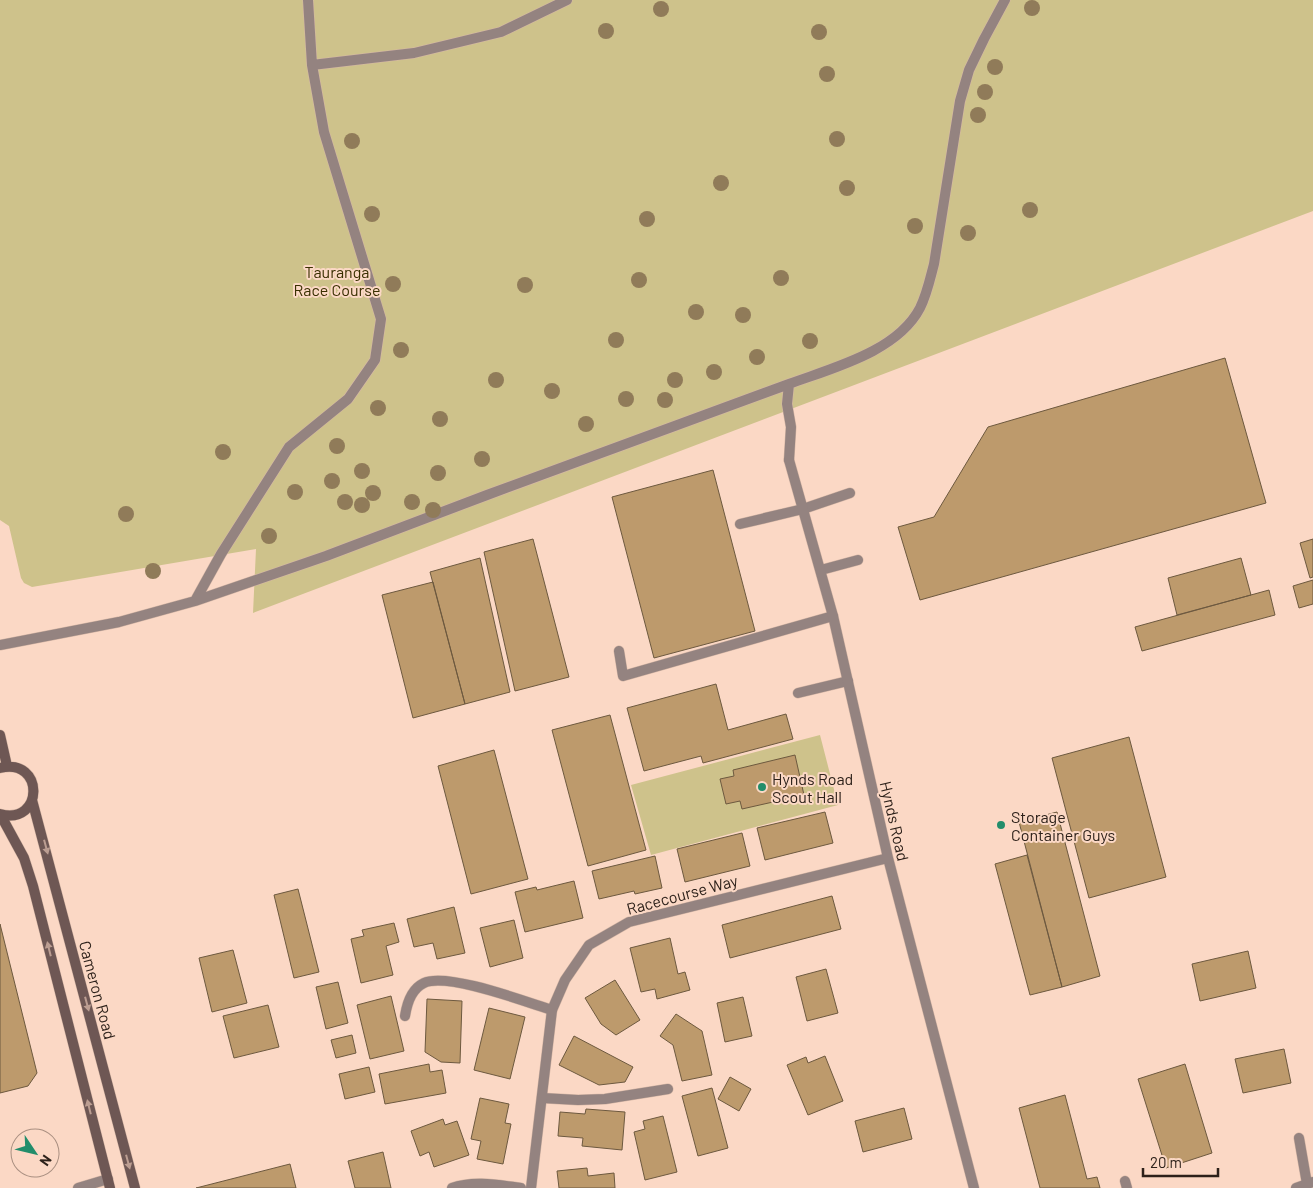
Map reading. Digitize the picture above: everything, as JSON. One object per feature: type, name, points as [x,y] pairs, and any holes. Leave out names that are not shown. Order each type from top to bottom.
[{"type":"main road","points":[[0,735],[3,767]]},
{"type":"main road","name":"Cameron Road","points":[[3,767],[15,767],[23,770],[33,784],[32,800],[134,1188]]},
{"type":"main road","points":[[0,814],[7,816],[22,812],[32,800]]},
{"type":"main road","points":[[0,814],[24,858],[33,886],[109,1184]]},
{"type":"street","points":[[195,601],[221,554],[289,447],[348,398],[375,360],[381,319],[324,132],[312,65],[308,0]]},
{"type":"street","points":[[312,65],[414,53],[501,32],[567,0]]},
{"type":"street","points":[[0,645],[119,622],[195,601],[326,556],[487,494],[789,384],[872,351],[892,339],[904,328],[919,309],[928,288],[934,264],[960,101],[969,70],[1006,0]]},
{"type":"street","name":"Hynds Road","points":[[789,384],[787,404],[791,427],[789,460],[833,616],[888,858],[974,1188]]},
{"type":"street","points":[[740,524],[804,509],[850,493]]},
{"type":"street","points":[[821,570],[858,560]]},
{"type":"street","points":[[619,651],[623,676],[833,616]]},
{"type":"street","points":[[798,693],[848,681]]},
{"type":"street","name":"Racecourse Way","points":[[531,1188],[552,1010],[565,980],[589,945],[629,922],[888,858]]},
{"type":"street","points":[[405,1016],[412,992],[424,983],[442,980],[483,989],[552,1010]]},
{"type":"street","points":[[542,1098],[605,1099],[668,1088]]},
{"type":"street","points":[[1296,1188],[1310,1183],[1299,1138]]},
{"type":"street","points":[[452,1188],[462,1184],[486,1183],[521,1188]]},
{"type":"street","points":[[78,1188],[109,1184]]},
{"type":"green space","name":"Tauranga Race Course","points":[[0,0],[1313,0],[1313,211],[253,613],[256,549],[32,587],[24,583],[21,578],[9,526],[0,520]]},
{"type":"green space","points":[[820,735],[838,805],[651,855],[631,785]]},
{"type":"building","points":[[1225,358],[1266,503],[920,600],[898,527],[934,517],[988,427]]},
{"type":"building","points":[[713,470],[755,631],[654,658],[612,497]]},
{"type":"building","points":[[533,539],[569,677],[515,691],[484,552]]},
{"type":"building","points":[[1313,539],[1313,577],[1310,578],[1300,543]]},
{"type":"building","points":[[480,558],[510,692],[465,704],[430,572]]},
{"type":"building","points":[[1241,558],[1251,595],[1177,615],[1168,578]]},
{"type":"building","points":[[1313,580],[1313,604],[1299,608],[1293,586]]},
{"type":"building","points":[[433,582],[465,704],[413,718],[382,595]]},
{"type":"building","points":[[1269,590],[1275,615],[1142,651],[1135,627]]},
{"type":"building","points":[[716,684],[728,730],[786,714],[793,739],[703,763],[701,756],[644,771],[627,708]]},
{"type":"building","points":[[610,715],[646,850],[588,866],[552,730]]},
{"type":"building","points":[[1129,737],[1166,877],[1089,898],[1052,758]]},
{"type":"building","points":[[494,750],[528,879],[471,894],[438,766]]},
{"type":"building","name":"Hynds Road Scout Hall","points":[[795,755],[804,795],[742,809],[740,801],[726,804],[720,779],[734,776],[733,770]]},
{"type":"building","points":[[825,812],[833,843],[765,860],[757,828]]},
{"type":"building","points":[[1057,812],[1100,976],[1062,987],[1019,822]]},
{"type":"building","points":[[742,833],[750,866],[685,882],[677,849]]},
{"type":"building","points":[[1027,855],[1062,987],[1030,995],[995,864]]},
{"type":"building","points":[[655,856],[662,888],[635,894],[634,891],[599,899],[592,871]]},
{"type":"building","points":[[574,881],[583,918],[525,932],[515,892],[536,887],[537,890]]},
{"type":"building","points":[[298,889],[319,972],[294,978],[274,895]]},
{"type":"building","points":[[832,896],[841,929],[730,958],[722,925]]},
{"type":"building","points":[[454,907],[465,953],[437,959],[433,943],[414,947],[407,919]]},
{"type":"building","points":[[514,920],[523,958],[490,967],[480,928]]},
{"type":"building","points":[[394,923],[399,942],[386,946],[393,975],[361,983],[351,939],[364,936],[362,930]]},
{"type":"building","points":[[0,924],[37,1073],[28,1086],[0,1093]]},
{"type":"building","points":[[670,938],[678,974],[685,972],[690,990],[657,999],[655,989],[641,992],[630,948]]},
{"type":"building","points":[[233,950],[247,1003],[212,1012],[199,958]]},
{"type":"building","points":[[1248,951],[1256,988],[1200,1001],[1192,964]]},
{"type":"building","points":[[826,969],[838,1013],[807,1021],[796,977]]},
{"type":"building","points":[[615,980],[640,1020],[616,1035],[601,1024],[585,998]]},
{"type":"building","points":[[338,982],[348,1023],[326,1029],[316,987]]},
{"type":"building","points":[[391,996],[404,1051],[370,1059],[357,1005]]},
{"type":"building","points":[[743,997],[752,1036],[725,1042],[717,1003]]},
{"type":"building","points":[[427,999],[462,1001],[460,1063],[441,1062],[425,1052]]},
{"type":"building","points":[[268,1005],[279,1047],[234,1058],[223,1016]]},
{"type":"building","points":[[489,1008],[525,1017],[510,1079],[474,1070]]},
{"type":"building","points":[[676,1014],[702,1031],[712,1075],[682,1081],[673,1045],[660,1036]]},
{"type":"building","points":[[352,1035],[356,1053],[336,1058],[331,1040]]},
{"type":"building","points":[[574,1036],[633,1067],[625,1082],[599,1085],[559,1065]]},
{"type":"building","points":[[1284,1049],[1291,1083],[1243,1093],[1235,1059]]},
{"type":"building","points":[[825,1056],[843,1101],[808,1115],[787,1065],[806,1057],[808,1063]]},
{"type":"building","points":[[429,1064],[430,1072],[442,1070],[446,1093],[385,1104],[379,1074]]},
{"type":"building","points":[[1185,1064],[1212,1153],[1166,1168],[1138,1079]]},
{"type":"building","points":[[369,1067],[375,1092],[345,1099],[339,1074]]},
{"type":"building","points":[[730,1077],[751,1089],[739,1111],[718,1099]]},
{"type":"building","points":[[712,1088],[728,1148],[698,1156],[682,1096]]},
{"type":"building","points":[[1065,1095],[1087,1179],[1097,1177],[1100,1188],[1040,1188],[1019,1108]]},
{"type":"building","points":[[480,1098],[509,1104],[505,1123],[511,1124],[503,1164],[477,1159],[481,1141],[471,1139]]},
{"type":"building","points":[[904,1108],[912,1139],[863,1152],[855,1121]]},
{"type":"building","points":[[586,1109],[625,1112],[622,1150],[582,1146],[583,1138],[558,1136],[560,1112],[585,1114]]},
{"type":"building","points":[[663,1116],[677,1172],[645,1180],[634,1132],[645,1129],[643,1121]]},
{"type":"building","points":[[443,1119],[445,1125],[457,1121],[469,1155],[434,1167],[429,1152],[420,1156],[411,1131]]},
{"type":"building","points":[[383,1152],[391,1188],[355,1188],[348,1161]]},
{"type":"building","points":[[290,1164],[296,1188],[196,1188]]},
{"type":"building","points":[[587,1168],[588,1176],[614,1173],[615,1188],[559,1188],[557,1171]]},
{"type":"place","name":"Hynds Road Scout Hall","points":[[762,787]]},
{"type":"place","name":"Storage Container Guys","points":[[1001,825]]}]
